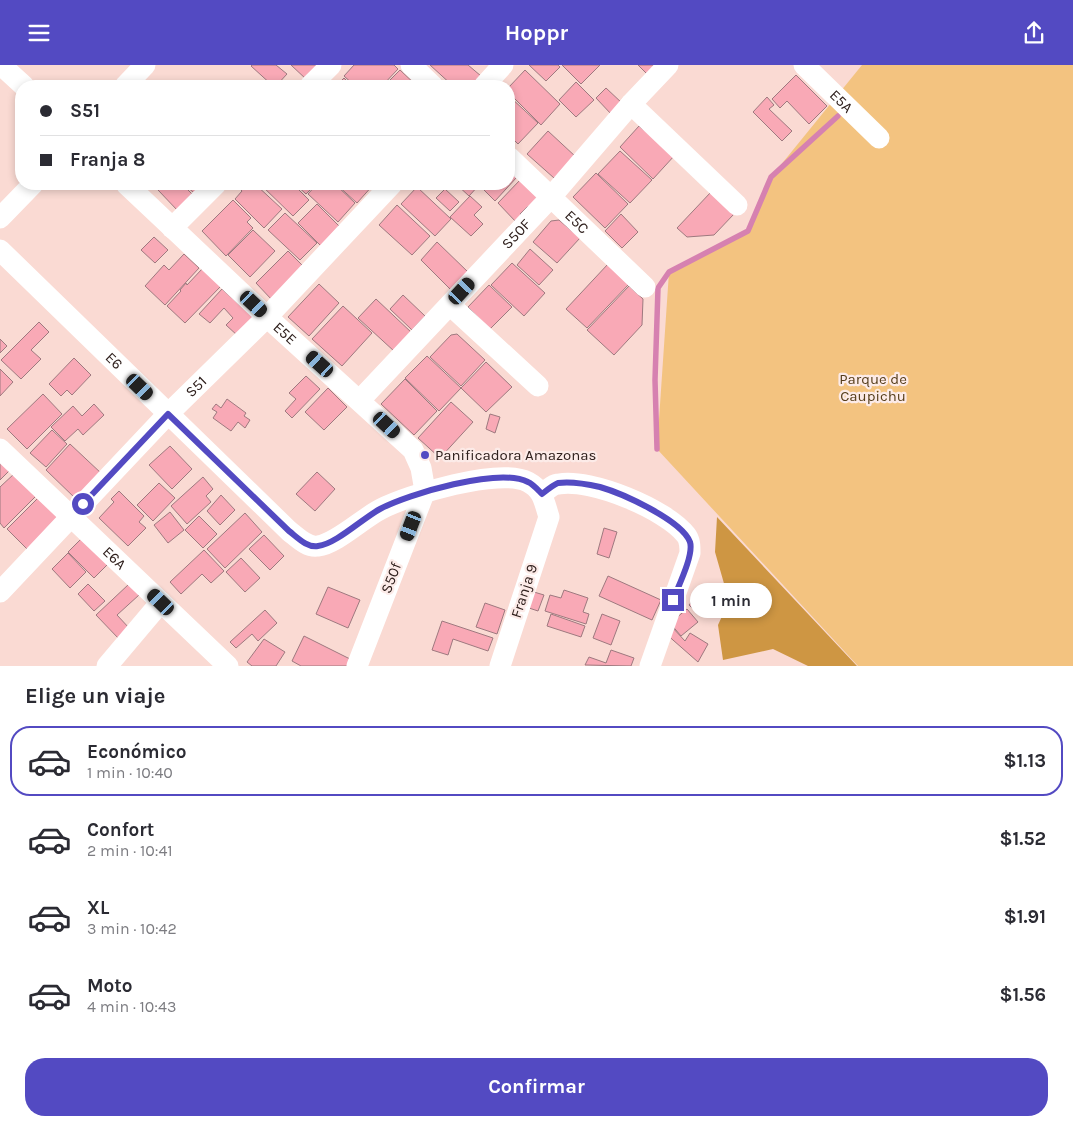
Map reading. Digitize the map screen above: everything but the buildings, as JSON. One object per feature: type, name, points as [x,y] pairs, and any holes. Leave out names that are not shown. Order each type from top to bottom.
[{"type":"street","points":[[1,65],[17,80]]},
{"type":"street","points":[[131,80],[145,65]]},
{"type":"street","points":[[316,80],[331,65]]},
{"type":"street","points":[[411,65],[427,80]]},
{"type":"street","points":[[489,80],[503,65]]},
{"type":"street","name":"S50F","points":[[360,400],[551,197],[631,104],[668,65]]},
{"type":"street","name":"E5A","points":[[804,65],[880,138]]},
{"type":"street","points":[[631,104],[737,205]]},
{"type":"street","name":"E5C","points":[[515,163],[645,287]]},
{"type":"street","points":[[0,218],[27,190]]},
{"type":"street","name":"E5E","points":[[132,190],[267,317],[413,450],[421,468],[425,491]]},
{"type":"street","points":[[172,228],[210,190]]},
{"type":"street","name":"S51","points":[[0,592],[168,414],[267,317],[386,190]]},
{"type":"street","name":"E6","points":[[0,250],[289,531],[303,542],[317,547],[333,541],[380,509],[425,491]]},
{"type":"street","points":[[450,305],[538,386]]},
{"type":"street","name":"E6A","points":[[0,449],[228,666]]},
{"type":"street","points":[[425,491],[503,477],[527,481],[542,494],[556,484],[576,482],[600,487],[620,495],[652,509],[674,524],[686,535],[690,544],[690,553],[650,666]]},
{"type":"street","name":"S50f","points":[[357,666],[425,491]]},
{"type":"street","name":"Franja 9","points":[[500,666],[549,517],[542,494]]},
{"type":"street","points":[[107,666],[161,602]]},
{"type":"green space","name":"Parque de Caupichu","points":[[862,65],[1073,65],[1073,666],[858,666],[657,449],[669,272],[748,231],[771,177]]},
{"type":"shaded area","points":[[717,517],[857,666],[808,666],[773,649],[723,660],[718,625],[729,601],[715,552]]},
{"type":"waterway","points":[[657,449],[655,380],[658,288],[669,272],[748,231],[771,177],[838,116]]},
{"type":"place","name":"Panificadora Amazonas","points":[[425,455]]},
{"type":"route","points":[[83,504],[168,414],[289,531],[303,542],[317,547],[333,541],[380,509],[425,491],[503,477],[527,481],[542,494],[556,484],[576,482],[600,487],[652,509],[686,535],[690,544],[690,553],[673,600]]}]
